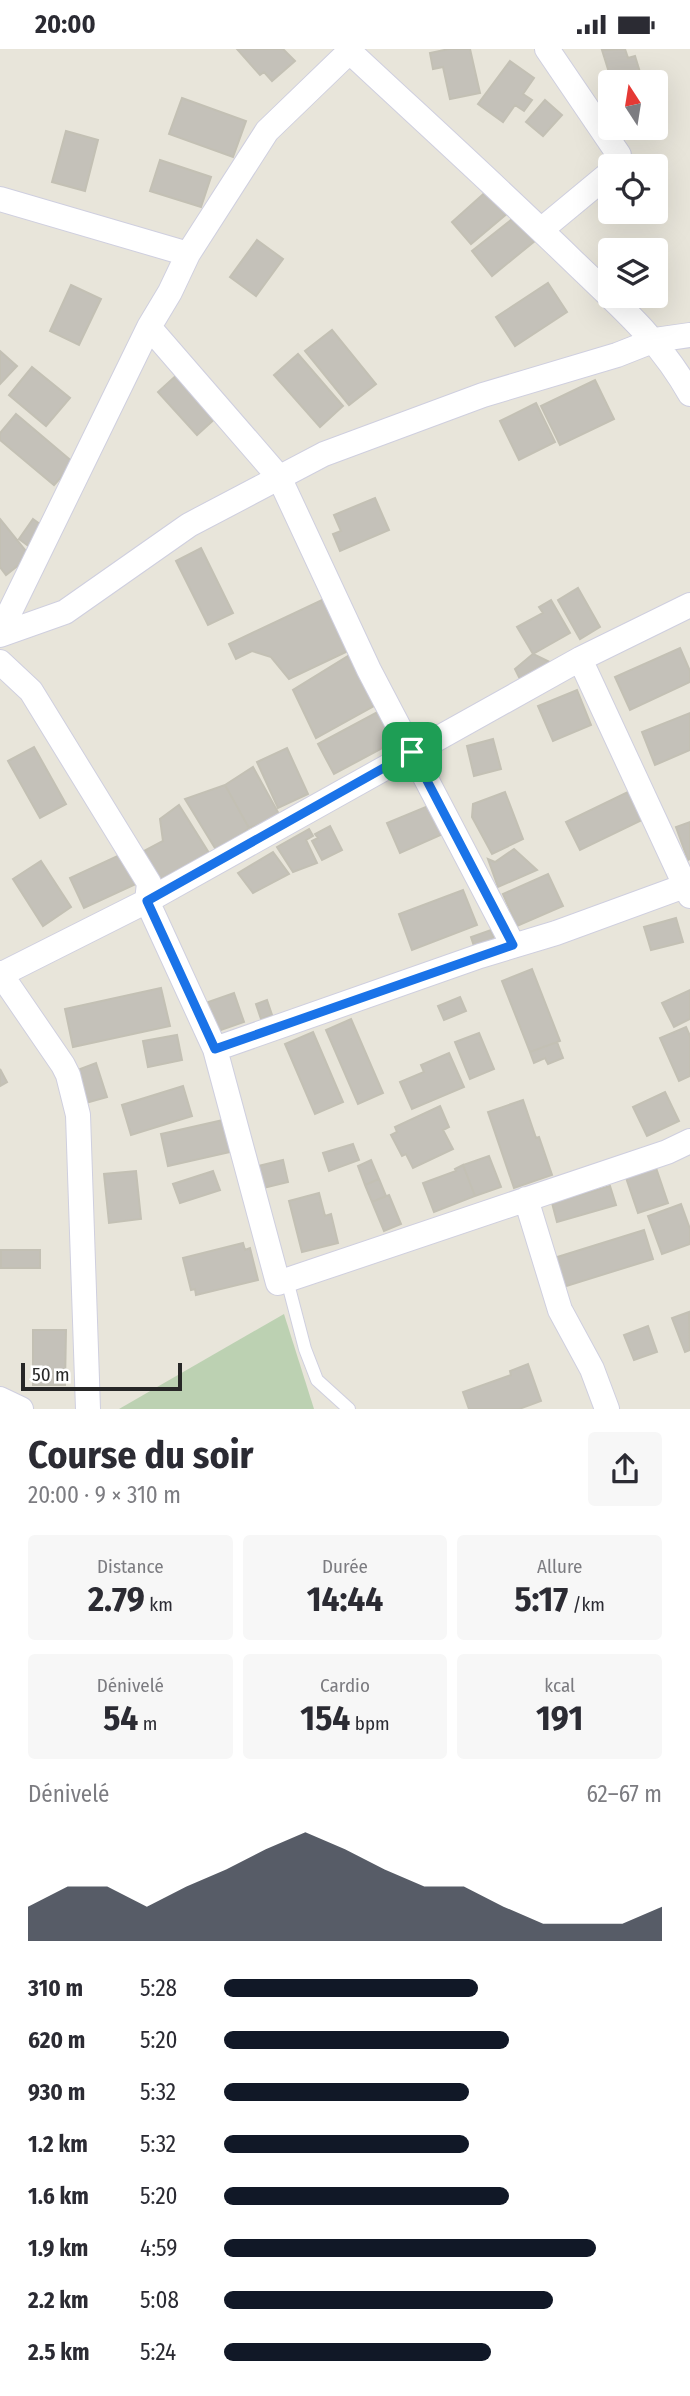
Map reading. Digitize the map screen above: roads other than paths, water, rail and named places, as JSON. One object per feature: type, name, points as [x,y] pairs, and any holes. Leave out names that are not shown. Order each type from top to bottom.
[{"type":"street","points":[[547,49],[618,154]]},
{"type":"street","points":[[0,634],[149,327],[188,254],[267,131],[351,50],[655,340],[690,394]]},
{"type":"street","points":[[541,230],[598,183]]},
{"type":"street","points":[[0,199],[188,254]]},
{"type":"street","points":[[149,327],[279,477],[369,670],[513,945]]},
{"type":"street","points":[[0,634],[65,612],[189,525],[324,454],[471,400],[655,340],[690,335]]},
{"type":"street","points":[[89,1409],[78,1115],[63,1065],[0,974],[147,901],[580,659],[690,605]]},
{"type":"street","points":[[215,1049],[513,945],[689,889],[580,659]]},
{"type":"street","points":[[0,662],[31,691],[149,883],[147,901],[215,1049],[278,1283],[667,1152],[690,1141]]},
{"type":"street","points":[[526,1199],[560,1310],[592,1369],[607,1409]]},
{"type":"street","points":[[0,1399],[21,1409]]},
{"type":"lane","points":[[287,1280],[305,1349],[317,1380],[349,1409]]}]
